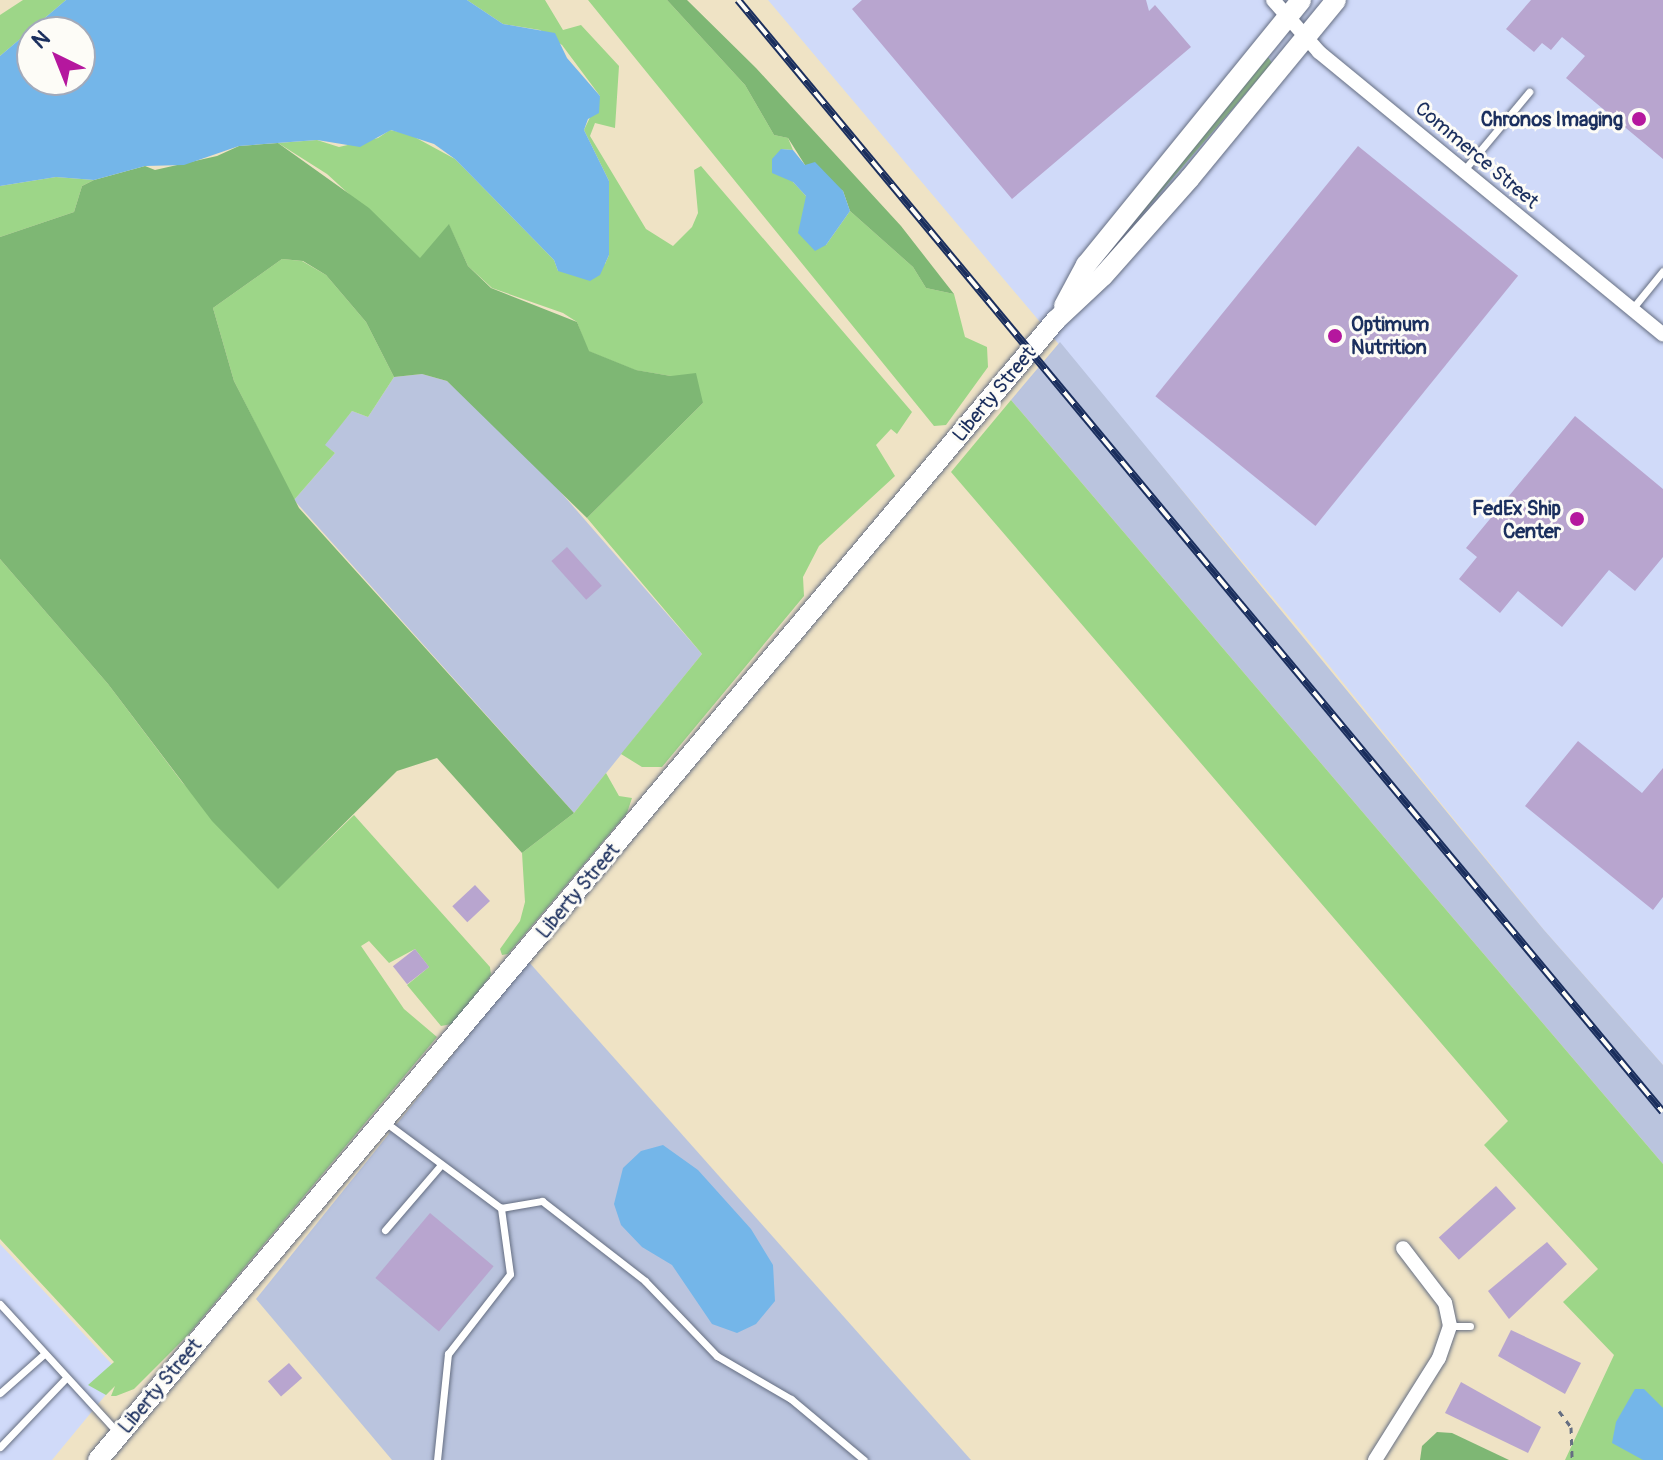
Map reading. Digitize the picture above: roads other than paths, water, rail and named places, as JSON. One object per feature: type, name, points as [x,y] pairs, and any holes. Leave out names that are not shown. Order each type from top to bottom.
[{"type":"street","name":"Commerce Street","points":[[1273,0],[1305,36],[1663,335]]},
{"type":"street","name":"Liberty Street","points":[[1056,320],[1086,265],[1301,0]]},
{"type":"street","name":"Liberty Street","points":[[98,1460],[1056,320],[1103,276],[1180,189],[1336,0]]},
{"type":"street","points":[[1375,1460],[1439,1358],[1450,1326],[1445,1303],[1403,1248]]},
{"type":"lane","points":[[1464,170],[1529,92]]},
{"type":"lane","points":[[1632,309],[1663,271]]},
{"type":"lane","points":[[384,1121],[440,1166],[501,1208],[542,1201],[645,1281],[717,1356],[791,1399],[864,1460]]},
{"type":"lane","points":[[385,1230],[440,1166]]},
{"type":"lane","points":[[437,1460],[448,1354],[510,1274],[501,1208]]},
{"type":"lane","points":[[0,1304],[120,1434]]},
{"type":"lane","points":[[1450,1326],[1470,1326]]},
{"type":"lane","points":[[0,1393],[44,1354]]},
{"type":"lane","points":[[0,1447],[66,1378]]},
{"type":"water","points":[[66,0],[467,0],[503,24],[555,33],[567,58],[600,96],[599,113],[588,119],[584,130],[609,181],[609,255],[600,275],[590,281],[558,271],[554,260],[455,159],[434,144],[391,130],[360,147],[317,140],[239,146],[184,165],[145,166],[94,180],[56,177],[0,186],[0,56],[16,42],[16,96],[96,96],[96,16],[47,16]]},
{"type":"water","points":[[781,149],[793,150],[805,165],[815,162],[843,191],[850,211],[826,245],[815,251],[798,233],[806,196],[793,182],[772,173],[772,159]]},
{"type":"water","points":[[663,1145],[698,1170],[751,1229],[773,1265],[775,1301],[756,1324],[737,1333],[712,1324],[672,1265],[642,1247],[621,1225],[614,1204],[623,1168],[641,1151]]},
{"type":"water","points":[[1635,1389],[1644,1389],[1663,1408],[1663,1460],[1643,1460],[1612,1443],[1616,1422]]},
{"type":"railway","points":[[738,0],[1663,1112]]},
{"type":"place","name":"Chronos Imaging","points":[[1639,119]]},
{"type":"place","name":"Optimum Nutrition","points":[[1335,336]]},
{"type":"place","name":"FedEx Ship Center","points":[[1577,519]]}]
